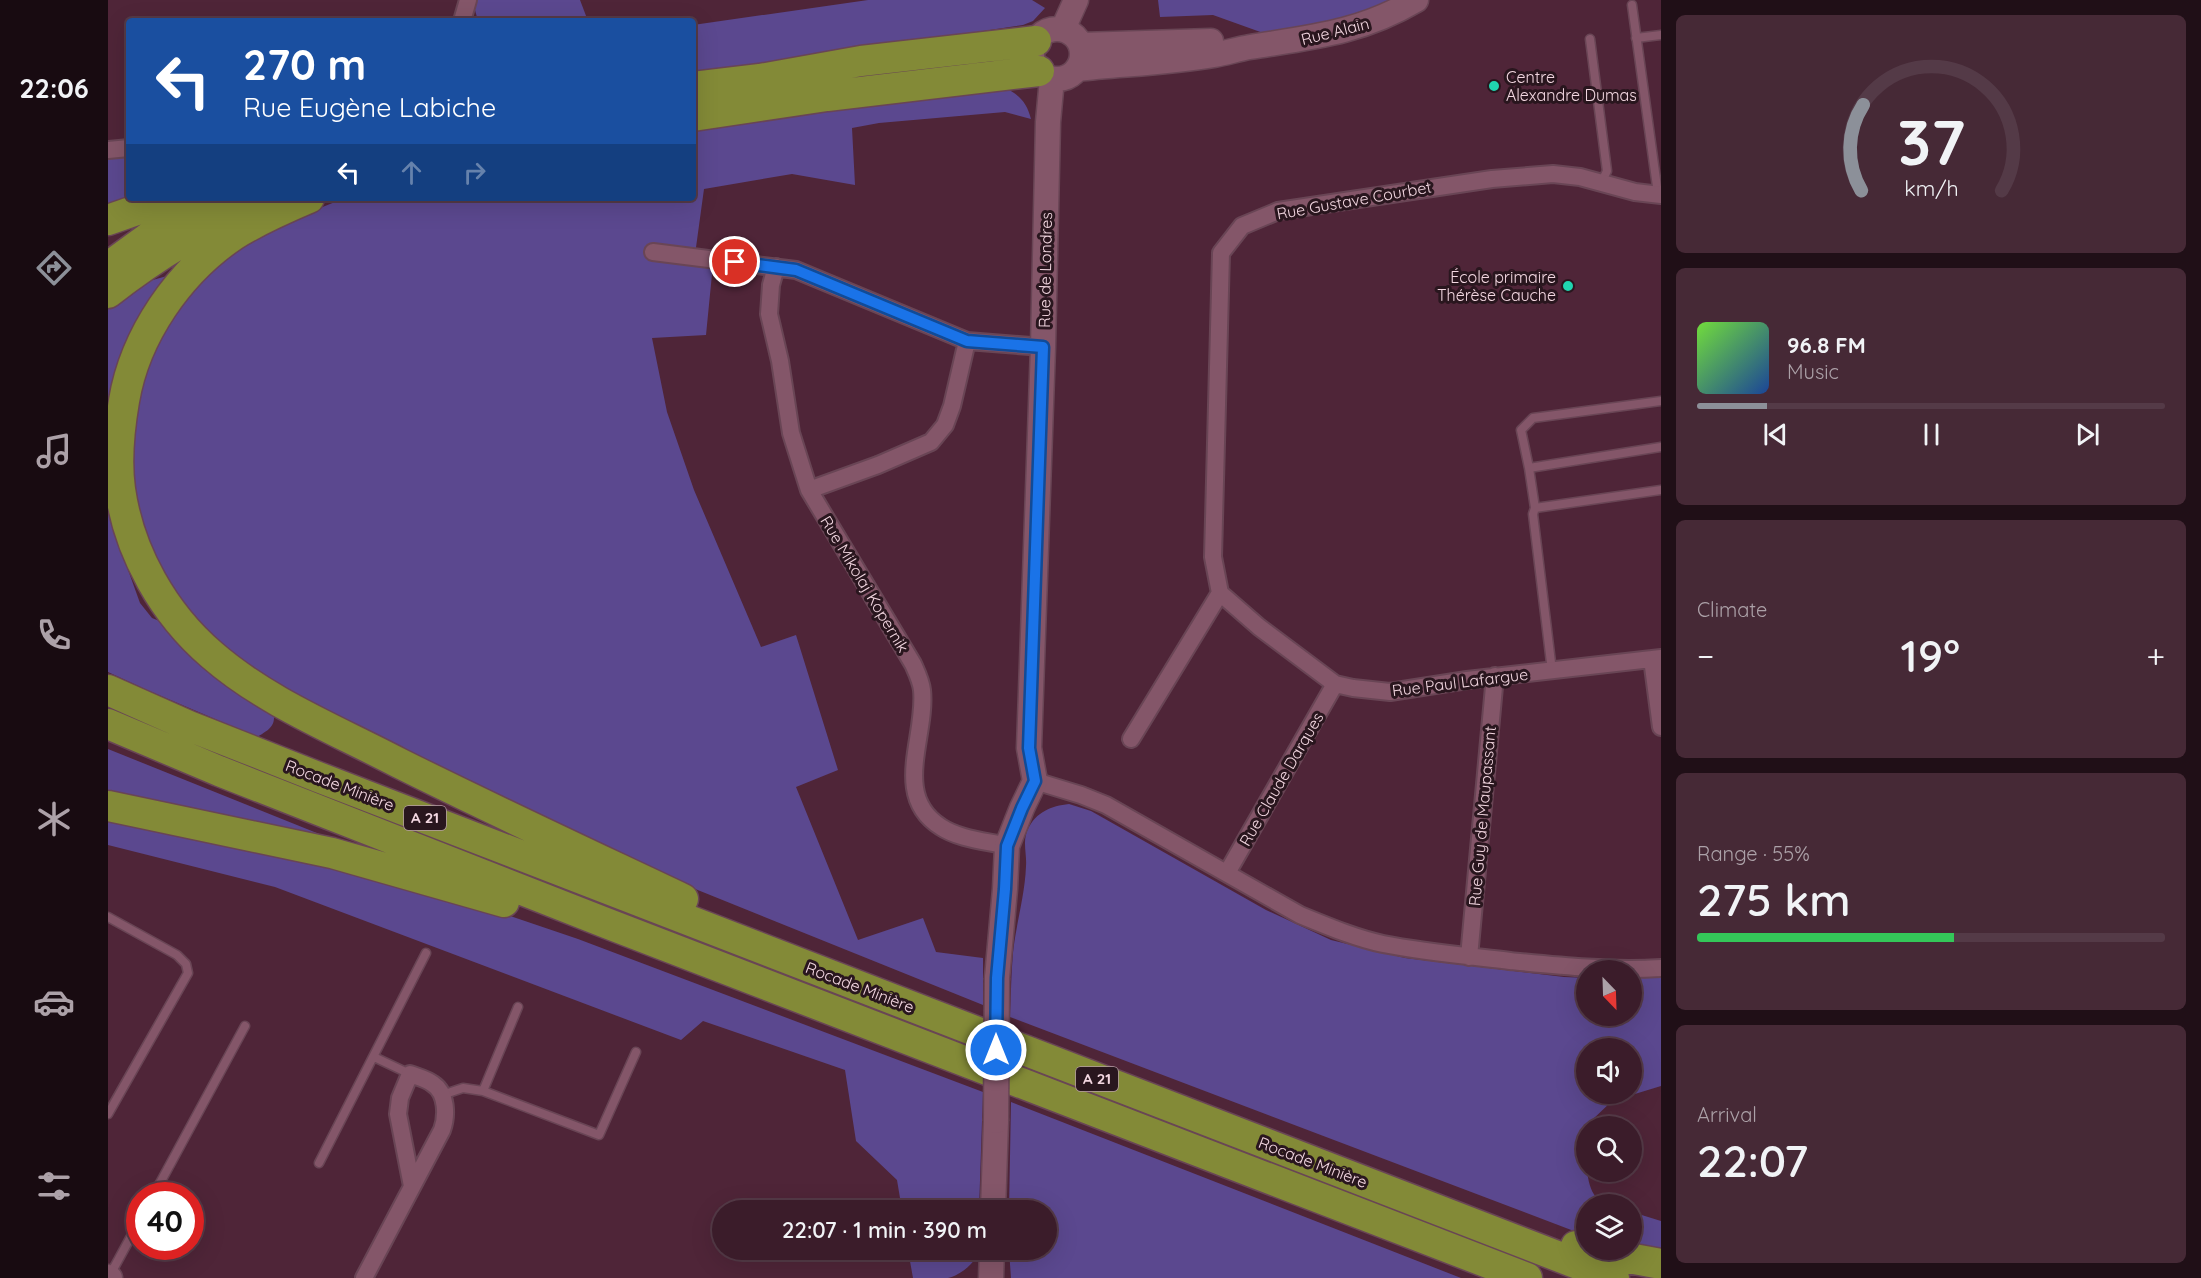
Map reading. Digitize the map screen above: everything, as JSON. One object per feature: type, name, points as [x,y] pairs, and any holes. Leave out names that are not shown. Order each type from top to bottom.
[{"type":"highway","points":[[696,87],[760,79],[861,61],[1060,38]]},
{"type":"highway","points":[[696,116],[827,96],[1019,75],[1045,75]]},
{"type":"highway","points":[[108,220],[162,201]]},
{"type":"highway","points":[[108,267],[160,229],[205,201]]},
{"type":"highway","points":[[108,293],[175,245],[221,218],[260,201]]},
{"type":"highway","points":[[302,201],[267,216],[236,234],[211,253],[183,281],[158,313],[126,388],[118,456],[120,489],[127,523],[141,561],[161,597],[185,629],[212,656],[259,689],[438,782],[723,918],[743,942]]},
{"type":"highway","name":"Rocade Minière","points":[[108,690],[189,726],[318,777],[1614,1278]]},
{"type":"highway","name":"Rocade Minière","points":[[108,724],[219,771],[606,923],[1527,1278]]},
{"type":"highway","points":[[108,806],[332,853],[428,879],[567,922],[606,923]]},
{"type":"highway","points":[[1452,1215],[1515,1225],[1592,1251],[1661,1264]]},
{"type":"street","points":[[464,18],[468,0]]},
{"type":"street","points":[[1076,0],[1060,38],[1081,62],[1077,69]]},
{"type":"street","name":"Rue Alain","points":[[1045,75],[1066,78],[1077,69],[1213,55],[1249,47],[1324,36],[1354,29],[1387,16],[1416,0]]},
{"type":"street","name":"Rue Alain","points":[[1060,38],[1213,41],[1249,47]]},
{"type":"street","name":"Rue de Londres","points":[[1035,781],[1029,738],[1043,347],[1048,123],[1045,75],[1032,56],[1060,38]]},
{"type":"street","points":[[108,150],[126,148]]},
{"type":"street","name":"Rue Gustave Courbet","points":[[1220,593],[1213,557],[1221,253],[1236,231],[1242,226],[1278,211],[1492,178],[1554,174],[1580,177],[1635,192],[1659,194]]},
{"type":"street","points":[[654,252],[796,270],[967,341],[1043,347]]},
{"type":"street","name":"Rue Mikolaj Kopernik","points":[[776,267],[771,285],[769,314],[780,362],[791,433],[809,490],[920,678],[922,711],[913,777],[915,792],[929,818],[941,828],[956,834],[1007,846]]},
{"type":"street","points":[[809,490],[878,465],[931,442],[945,425],[952,406],[967,341]]},
{"type":"street","points":[[1131,739],[1220,593]]},
{"type":"street","name":"Rue Paul Lafargue","points":[[1220,593],[1259,627],[1335,684],[1390,692],[1495,676],[1657,659]]},
{"type":"street","points":[[1657,659],[1661,727]]},
{"type":"street","name":"Rue Guy de Maupassant","points":[[1468,957],[1495,676]]},
{"type":"street","name":"Rue Claude Darques","points":[[1227,873],[1335,684]]},
{"type":"street","points":[[993,1200],[997,978],[1007,846],[1035,781],[1106,805],[1300,915],[1382,944],[1468,957],[1576,968],[1626,970],[1661,968]]},
{"type":"street","points":[[364,1278],[442,1130],[446,1118],[442,1095],[438,1087],[432,1082],[410,1074],[400,1098],[398,1114],[412,1186]]},
{"type":"street","points":[[991,1278],[992,1260]]},
{"type":"lane","points":[[1632,5],[1659,194]]},
{"type":"lane","points":[[1636,38],[1661,35]]},
{"type":"lane","points":[[1590,39],[1607,171],[1601,183]]},
{"type":"lane","points":[[1552,671],[1533,514],[1535,507],[1521,430],[1533,418],[1661,401]]},
{"type":"lane","points":[[1529,468],[1661,447]]},
{"type":"lane","points":[[1535,507],[1661,490]]},
{"type":"lane","points":[[108,917],[177,955],[186,964],[188,973],[108,1114]]},
{"type":"lane","points":[[319,1163],[426,953]]},
{"type":"lane","points":[[483,1091],[518,1007]]},
{"type":"lane","points":[[161,1182],[245,1026]]},
{"type":"lane","points":[[442,1095],[463,1088],[483,1091],[598,1135],[636,1052]]},
{"type":"lane","points":[[374,1057],[410,1074]]},
{"type":"lane","points":[[109,1277],[126,1246]]},
{"type":"shaded area","points":[[475,0],[580,0],[587,18],[477,18]]},
{"type":"shaded area","points":[[868,0],[1032,0],[1045,8],[1033,21],[1023,25],[696,75],[696,25]]},
{"type":"shaded area","points":[[1158,0],[1395,0],[1344,20],[1266,34],[1213,15],[1160,17]]},
{"type":"shaded area","points":[[1005,88],[1022,100],[1031,119],[1005,112],[879,123],[852,128],[855,185],[792,174],[704,189],[694,262],[713,264],[706,335],[652,338],[667,412],[694,490],[761,647],[796,635],[838,770],[796,787],[858,940],[923,918],[936,952],[983,958],[983,1005],[663,876],[286,698],[191,623],[146,540],[133,497],[129,453],[134,402],[167,319],[221,261],[253,239],[338,201],[696,201],[696,128]]},
{"type":"shaded area","points":[[126,156],[126,200],[108,211],[108,159]]},
{"type":"shaded area","points":[[167,276],[146,322],[118,534],[140,603],[152,618],[172,626],[274,706],[272,725],[257,737],[108,672],[108,301],[138,279],[149,281]]},
{"type":"shaded area","points":[[108,749],[384,860],[108,800]]},
{"type":"shaded area","points":[[1069,804],[1091,811],[1266,910],[1331,940],[1405,958],[1576,978],[1576,1026],[1642,1026],[1642,978],[1661,977],[1661,1086],[1642,1092],[1642,1038],[1576,1038],[1576,1104],[1609,1104],[1596,1116],[1576,1116],[1576,1182],[1589,1182],[1594,1194],[1576,1194],[1576,1232],[1010,1017],[1013,953],[1025,877],[1026,834],[1035,818],[1050,808]]},
{"type":"shaded area","points":[[108,815],[434,890],[578,939],[983,1092],[979,1200],[900,1200],[897,1180],[856,1141],[845,1070],[703,1021],[681,1040],[275,887],[108,845]]},
{"type":"shaded area","points":[[1011,1102],[1461,1278],[1011,1278],[1010,1260],[1057,1260],[1057,1200],[1009,1200]]},
{"type":"shaded area","points":[[1642,1215],[1661,1221],[1661,1254],[1642,1249]]},
{"type":"shaded area","points":[[910,1260],[974,1260],[952,1277],[913,1278]]},
{"type":"place","name":"Centre Alexandre Dumas","points":[[1494,86]]},
{"type":"place","name":"École primaire Thérèse Cauche","points":[[1568,286]]},
{"type":"route","points":[[735,262],[796,270],[967,341],[1030,348],[1043,347],[1029,748],[1035,781],[1007,846],[997,978],[996,1050]]}]
